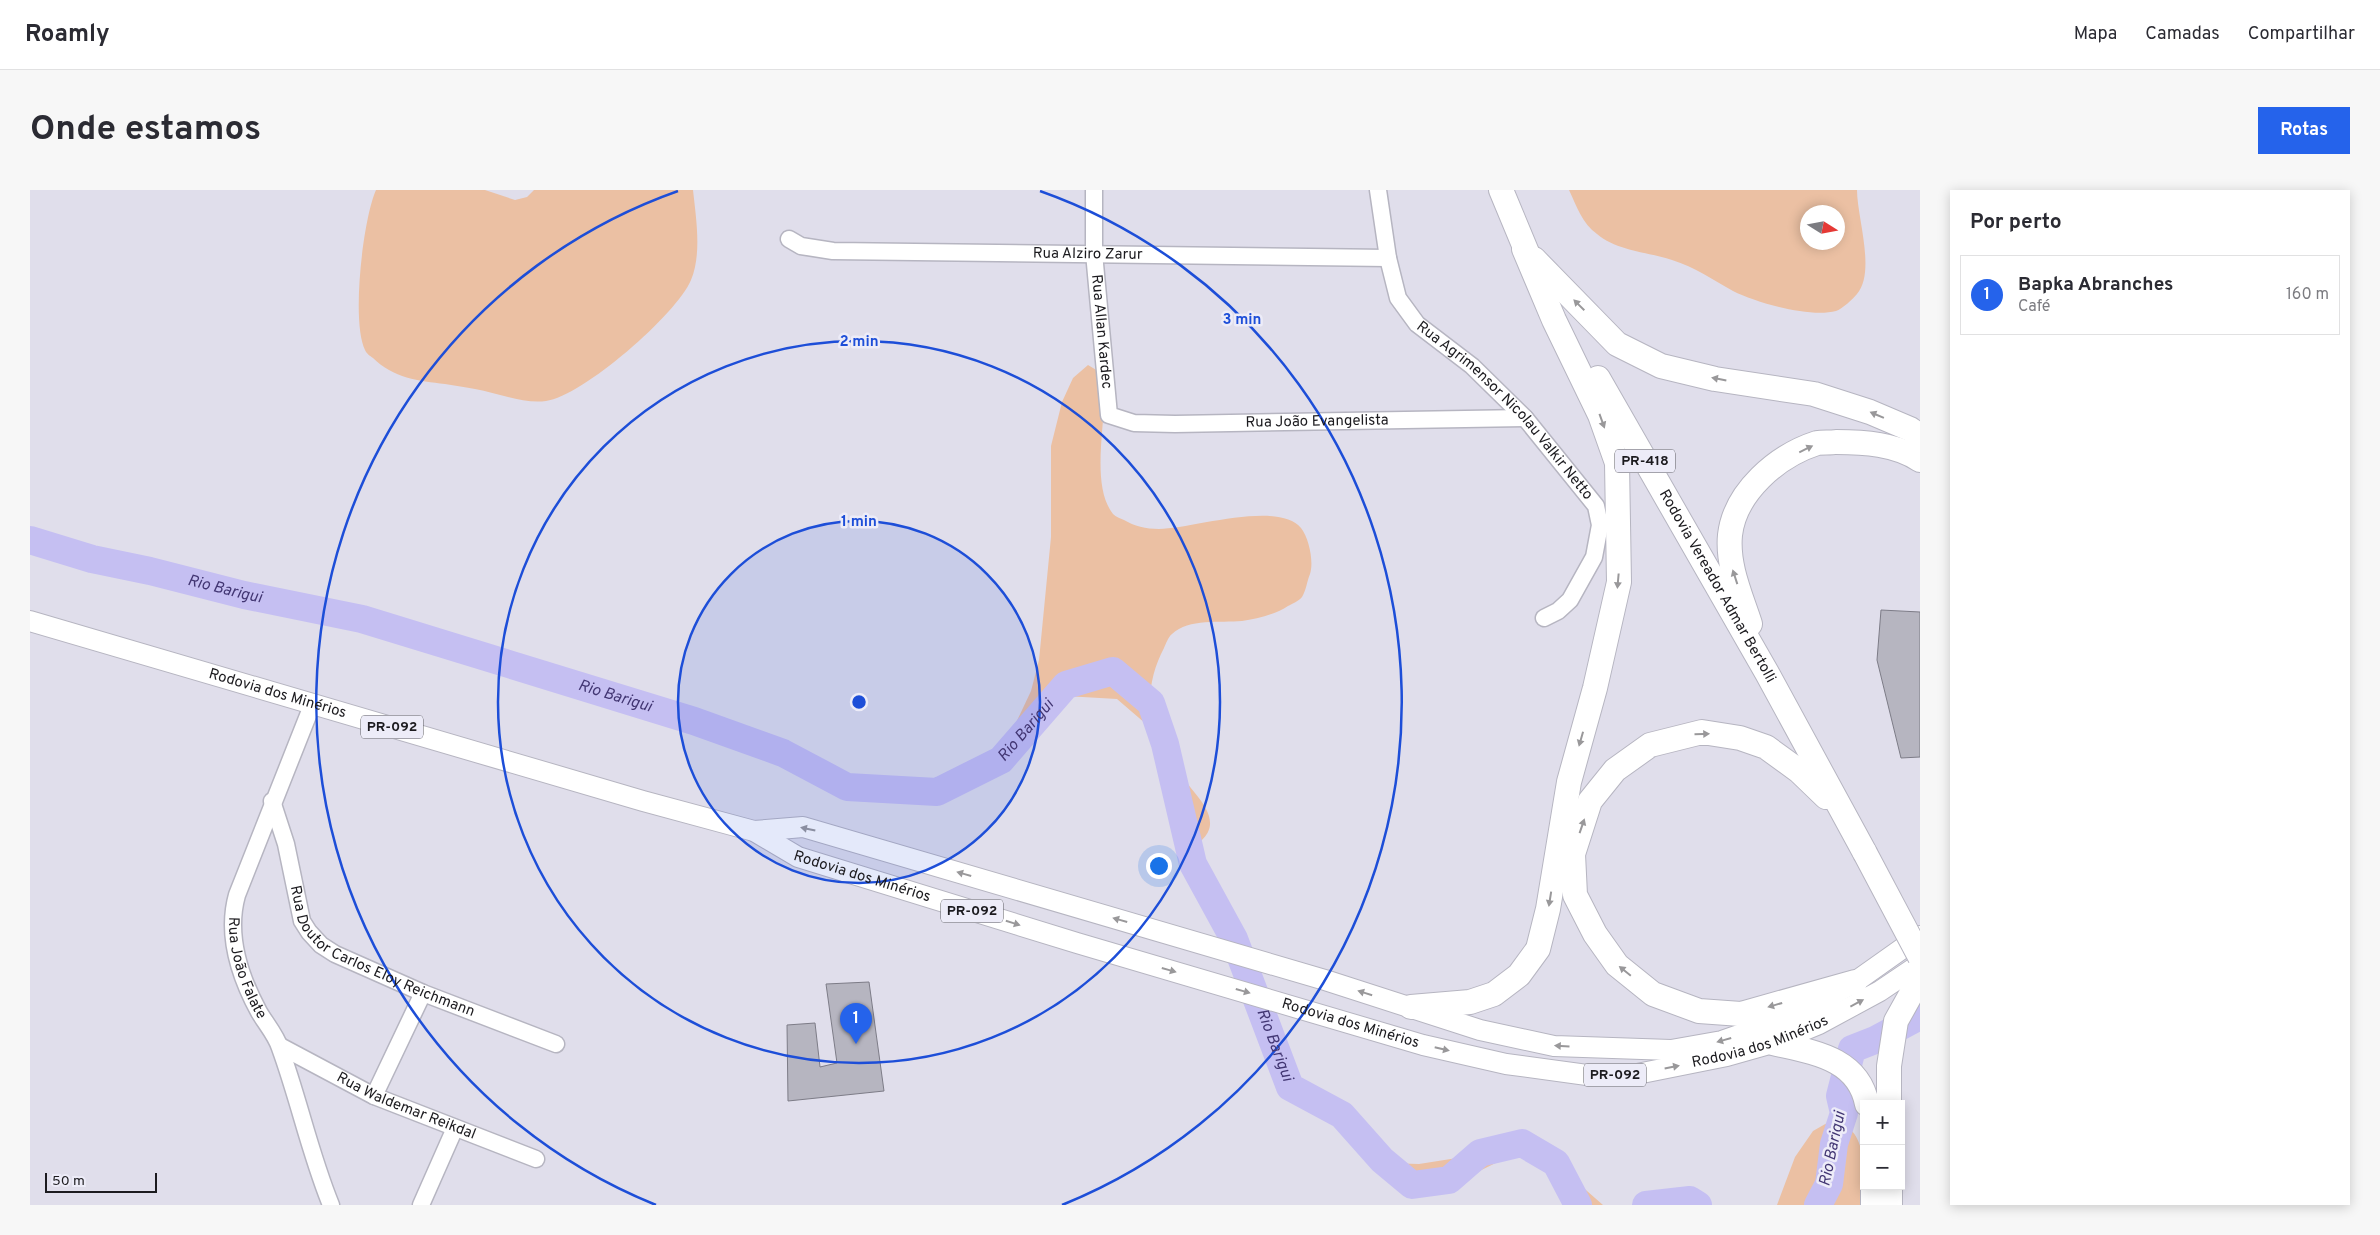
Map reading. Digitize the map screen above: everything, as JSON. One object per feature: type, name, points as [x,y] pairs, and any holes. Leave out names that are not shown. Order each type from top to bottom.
[{"type":"highway","name":"Rodovia Vereador Admar Bertolli","points":[[1501,190],[1524,249],[1766,673],[1920,956]]},
{"type":"highway","points":[[1524,249],[1617,344],[1661,366],[1716,378],[1814,394],[1870,412],[1910,429],[1920,436]]},
{"type":"highway","points":[[1411,1007],[1470,1002],[1494,994],[1519,975],[1538,948],[1548,909],[1569,782],[1595,688],[1619,582],[1617,463],[1600,415],[1554,320],[1524,249]]},
{"type":"highway","points":[[1766,673],[1732,569],[1730,535],[1740,503],[1774,465],[1818,443],[1864,442],[1909,452],[1920,460]]},
{"type":"highway","points":[[1842,812],[1799,771],[1766,747],[1740,738],[1702,732],[1650,744],[1615,770],[1590,801],[1573,854],[1574,895],[1595,934],[1617,965],[1653,994],[1699,1011],[1742,1014],[1855,982]]},
{"type":"highway","points":[[1888,1100],[1889,1066],[1896,1021],[1920,978]]},
{"type":"highway","points":[[1773,1043],[1816,1053],[1839,1062],[1855,1078],[1866,1100]]},
{"type":"highway","points":[[1873,1190],[1873,1205]]},
{"type":"highway","points":[[1890,1190],[1890,1205]]},
{"type":"main road","name":"Rodovia dos Minérios","points":[[30,621],[644,801],[754,831],[798,857],[1423,1045],[1506,1064],[1587,1076],[1637,1074],[1726,1056],[1773,1043],[1819,1024],[1880,991],[1920,964]]},
{"type":"main road","name":"Rodovia dos Minérios","points":[[754,831],[803,827],[1301,973],[1480,1030],[1554,1046],[1671,1050],[1722,1041],[1799,1014],[1855,982],[1920,936]]},
{"type":"street","name":"Rua Allan Kardec","points":[[1094,190],[1094,253],[1109,415]]},
{"type":"street","name":"Rua Agrimensor Nicolau Valkir Netto","points":[[1378,190],[1388,258],[1398,298],[1417,324],[1472,366],[1525,418],[1596,506],[1600,525],[1594,557],[1570,600],[1558,611],[1544,618]]},
{"type":"street","name":"Rua Alziro Zarur","points":[[789,240],[801,246],[832,251],[1388,258]]},
{"type":"street","name":"Rua João Evangelista","points":[[1109,415],[1134,422],[1175,424],[1525,418]]},
{"type":"street","name":"Rua João Falate","points":[[313,703],[272,802],[237,895],[232,922],[241,969],[249,991],[280,1046],[312,1155],[331,1205]]},
{"type":"street","name":"Rua Doutor Carlos Eloy Reichmann","points":[[272,802],[286,844],[302,921],[321,945],[335,954],[423,993],[556,1044]]},
{"type":"street","points":[[374,1096],[423,993]]},
{"type":"street","name":"Rua Waldemar Reikdal","points":[[280,1046],[374,1096],[536,1159]]},
{"type":"street","points":[[420,1205],[455,1128]]},
{"type":"shaded area","points":[[376,190],[485,190],[515,200],[527,197],[534,190],[693,190],[697,236],[694,270],[691,280],[682,295],[668,313],[649,332],[604,369],[582,385],[562,396],[537,402],[510,398],[472,388],[416,380],[398,374],[381,365],[366,352],[361,336],[359,317],[360,270],[367,223]]},
{"type":"shaded area","points":[[1569,190],[1857,190],[1864,244],[1865,272],[1857,294],[1836,311],[1812,313],[1798,311],[1743,296],[1680,263],[1623,248],[1605,240],[1587,225]]},
{"type":"shaded area","points":[[1088,365],[1098,371],[1103,389],[1102,488],[1106,502],[1114,515],[1145,528],[1159,529],[1233,518],[1274,516],[1290,520],[1301,528],[1310,550],[1310,574],[1305,592],[1299,600],[1278,611],[1254,619],[1196,623],[1179,629],[1171,635],[1159,658],[1150,692],[1153,727],[1167,757],[1200,799],[1207,810],[1210,821],[1208,832],[1199,843],[1181,853],[1153,730],[1117,699],[1065,696],[998,770],[990,773],[994,759],[1014,727],[1031,691],[1039,660],[1051,537],[1051,446],[1062,402],[1073,378]]},
{"type":"shaded area","points":[[1827,1123],[1843,1124],[1851,1130],[1860,1146],[1860,1190],[1864,1190],[1864,1205],[1777,1205],[1795,1157],[1813,1131]]},
{"type":"shaded area","points":[[1531,1133],[1553,1148],[1579,1184],[1603,1205],[1583,1205],[1553,1165],[1524,1149],[1447,1187],[1413,1186],[1386,1163],[1419,1164],[1457,1158],[1504,1135]]},
{"type":"building","points":[[1881,610],[1920,612],[1920,757],[1901,758],[1877,660]]},
{"type":"building","points":[[869,982],[884,1091],[788,1101],[787,1025],[815,1023],[820,1067],[837,1063],[826,984]]},
{"type":"waterway","name":"Rio Barigui","points":[[30,540],[92,559],[150,571],[244,595],[362,619],[694,721],[783,753],[847,787],[937,792],[1001,760],[1066,685],[1113,671],[1151,703],[1165,744],[1193,864],[1234,939],[1290,1087],[1342,1115],[1382,1160],[1412,1185],[1449,1180],[1480,1153],[1522,1143],[1556,1163],[1578,1205]]},
{"type":"waterway","name":"Rio Barigui","points":[[1818,1205],[1829,1184],[1834,1144],[1844,1113],[1840,1096],[1852,1049],[1875,1040],[1920,1016]]},
{"type":"waterway","name":"Rio Barigui","points":[[1646,1205],[1690,1200],[1698,1205]]},
{"type":"place","name":"Bapka Abranches","points":[[856,1044]]}]
